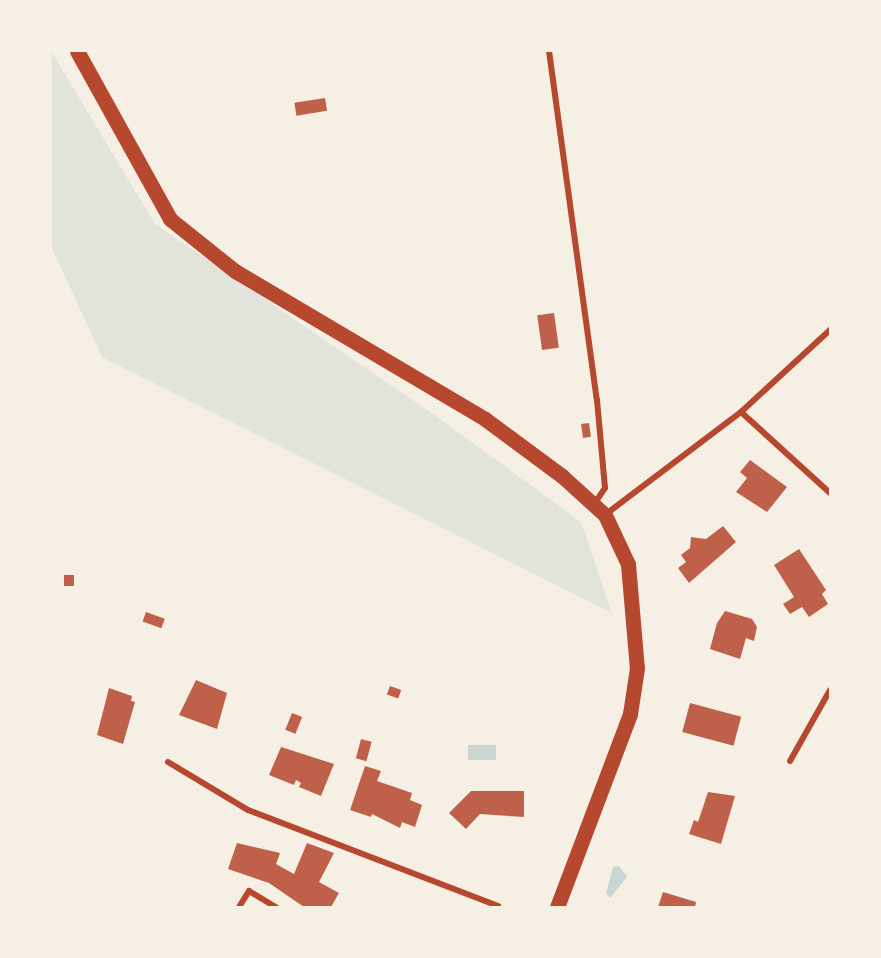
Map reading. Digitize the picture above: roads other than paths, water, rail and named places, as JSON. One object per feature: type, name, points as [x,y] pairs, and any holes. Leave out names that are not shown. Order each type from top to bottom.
[{"type":"main road","points":[[77,51],[170,219],[235,271],[485,419],[595,503],[605,515],[628,564],[637,668],[630,714],[557,907]]},
{"type":"street","points":[[549,51],[597,400],[606,488],[595,503]]},
{"type":"street","points":[[605,515],[741,412],[830,330]]},
{"type":"street","points":[[741,412],[830,493]]},
{"type":"street","points":[[790,761],[830,690]]},
{"type":"street","points":[[168,762],[248,810],[499,907]]},
{"type":"street","points":[[239,907],[249,891],[276,907]]}]
